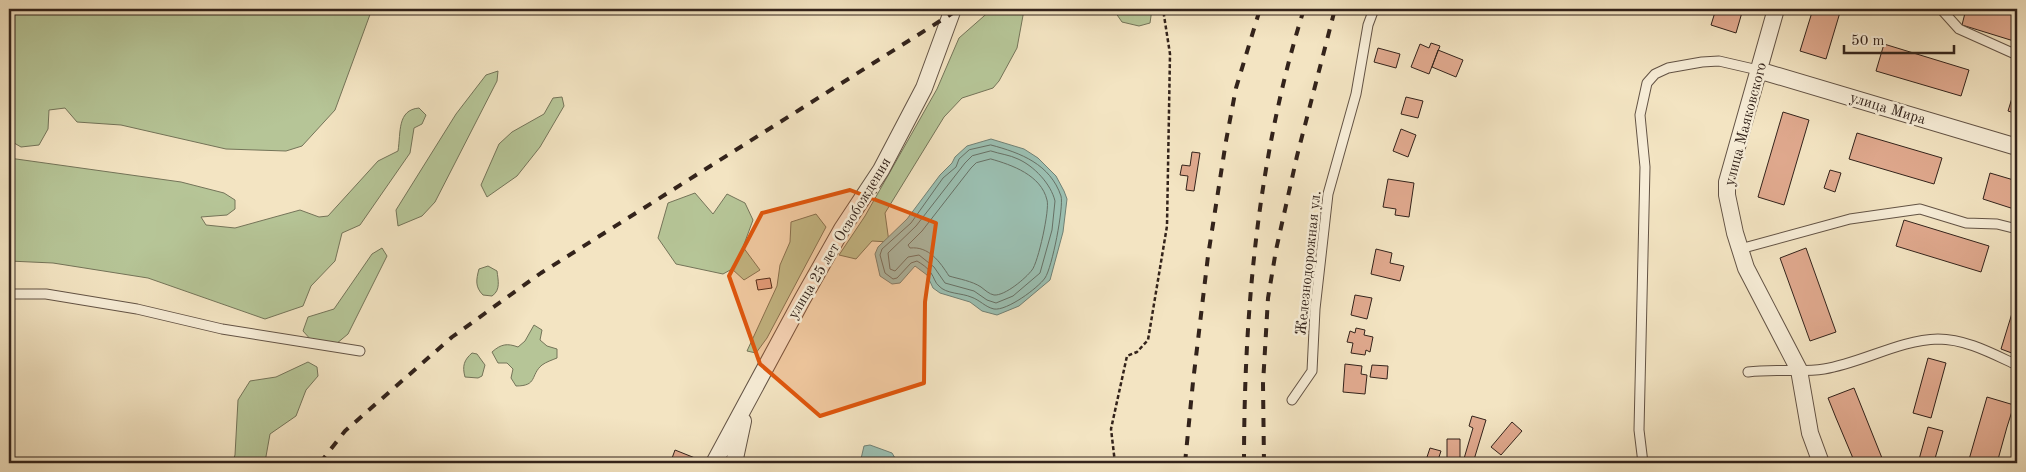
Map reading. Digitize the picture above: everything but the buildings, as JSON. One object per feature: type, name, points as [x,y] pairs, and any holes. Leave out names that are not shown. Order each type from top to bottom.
[{"type":"street","name":"улица 25 лет Освобождения","points":[[714,463],[842,229],[881,170],[924,88],[953,9]]},
{"type":"street","name":"улица Маяковского","points":[[1776,9],[1727,182],[1727,195],[1746,268],[1799,370],[1810,433],[1821,463]]},
{"type":"street","name":"улица Мира","points":[[1758,70],[2017,147]]},
{"type":"street","points":[[734,463],[747,402]]},
{"type":"lane","name":"Железнодорожная ул.","points":[[1292,400],[1312,371],[1315,309],[1328,194],[1353,104],[1368,25],[1374,9]]},
{"type":"lane","points":[[1941,9],[1958,28],[2017,55]]},
{"type":"lane","points":[[1643,463],[1639,430],[1645,167],[1640,115],[1644,93],[1647,83],[1655,74],[1684,64],[1719,61],[1758,70]]},
{"type":"lane","points":[[1740,249],[1850,219],[1920,209],[1966,223],[1997,224],[2017,229]]},
{"type":"lane","points":[[9,294],[46,294],[137,309],[222,329],[360,351]]},
{"type":"lane","points":[[1748,372],[1766,369],[1825,369],[1923,340],[1940,339],[1960,342],[2017,365]]},
{"type":"path","points":[[1115,463],[1111,429],[1127,356],[1138,352],[1148,340],[1167,226],[1170,54],[1163,9]]},
{"type":"highlighted area","points":[[850,190],[936,223],[925,302],[924,383],[820,416],[760,364],[729,276],[762,213]]},
{"type":"shaded area","points":[[9,9],[372,9],[335,110],[302,146],[286,151],[226,149],[121,125],[77,122],[65,108],[49,110],[48,129],[39,145],[21,147],[9,140]]},
{"type":"shaded area","points":[[992,9],[1024,10],[1017,48],[999,81],[993,88],[962,98],[944,117],[885,213],[889,242],[872,241],[856,259],[839,255],[865,216],[937,89],[959,38]]},
{"type":"shaded area","points":[[1113,9],[1152,9],[1150,23],[1139,26],[1122,22]]},
{"type":"shaded area","points":[[498,71],[497,81],[435,202],[422,216],[398,226],[396,210],[456,114],[486,75]]},
{"type":"shaded area","points":[[562,97],[564,106],[540,147],[517,176],[487,197],[481,185],[499,144],[512,132],[544,114],[553,98]]},
{"type":"shaded area","points":[[419,108],[426,115],[422,124],[414,128],[410,153],[360,225],[342,233],[335,261],[311,286],[303,306],[265,319],[148,278],[53,263],[9,261],[9,158],[181,182],[224,193],[235,200],[235,209],[227,215],[201,217],[206,225],[235,228],[300,210],[319,217],[328,216],[378,161],[398,151],[403,117],[412,110]]},
{"type":"shaded area","points":[[695,193],[713,214],[727,194],[745,203],[753,220],[743,247],[760,270],[744,280],[732,269],[723,274],[676,264],[658,238],[668,203]]},
{"type":"shaded area","points":[[816,214],[826,227],[767,338],[756,353],[747,351],[777,286],[780,265],[790,242],[791,222]]},
{"type":"shaded area","points":[[382,248],[387,256],[348,334],[330,349],[312,341],[303,331],[308,317],[334,309],[372,254]]},
{"type":"shaded area","points":[[488,266],[497,271],[498,288],[492,296],[483,295],[477,283],[479,269]]},
{"type":"shaded area","points":[[534,325],[542,330],[540,340],[547,346],[557,349],[557,358],[542,365],[531,382],[523,386],[516,386],[511,378],[513,369],[507,363],[498,363],[492,352],[504,345],[518,347],[525,341]]},
{"type":"shaded area","points":[[472,353],[477,354],[485,365],[482,376],[478,378],[465,377],[464,364]]},
{"type":"shaded area","points":[[308,362],[317,367],[318,376],[306,390],[296,416],[270,434],[265,462],[232,463],[235,455],[238,400],[250,381],[276,377]]},
{"type":"water","points":[[991,139],[1024,149],[1038,158],[1056,176],[1064,191],[1067,199],[1063,232],[1050,280],[1019,306],[997,315],[982,311],[970,302],[940,293],[933,288],[927,275],[915,266],[900,283],[892,284],[880,276],[875,254],[878,247],[907,219],[955,157],[967,146]]},
{"type":"water","points":[[870,445],[892,453],[895,458],[894,463],[860,463],[864,446]]},
{"type":"railway","points":[[320,463],[345,431],[452,337],[541,273],[959,9]]},
{"type":"railway","points":[[1185,463],[1208,256],[1226,141],[1236,88],[1260,9]]},
{"type":"railway","points":[[1244,463],[1247,348],[1257,233],[1275,120],[1288,64],[1304,9]]},
{"type":"railway","points":[[1264,463],[1263,384],[1268,298],[1276,250],[1297,156],[1335,9]]}]
